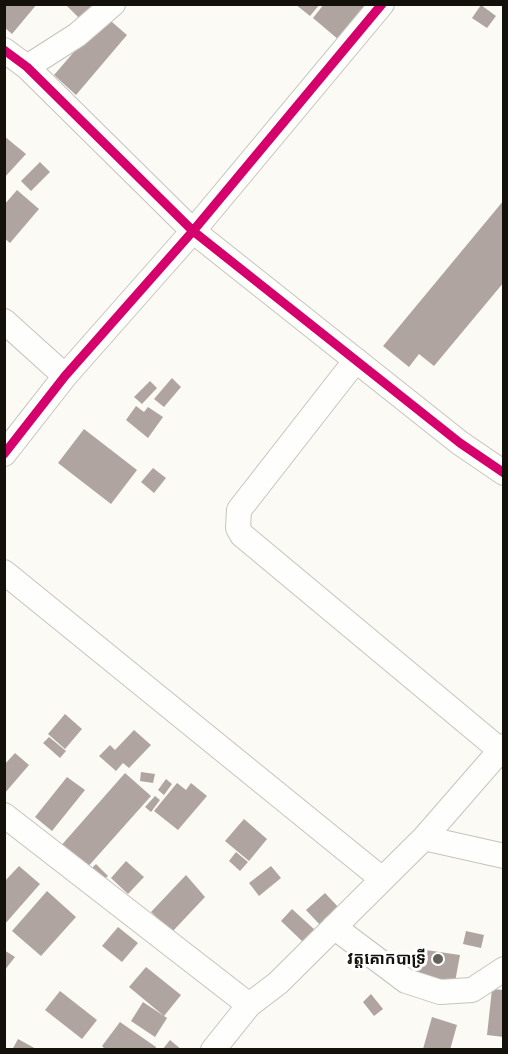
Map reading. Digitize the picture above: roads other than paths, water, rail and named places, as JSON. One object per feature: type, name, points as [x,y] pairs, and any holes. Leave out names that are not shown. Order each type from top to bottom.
[{"type":"street","points":[[27,67],[77,35],[113,4]]},
{"type":"street","points":[[4,454],[65,376],[193,231],[382,4]]},
{"type":"street","points":[[4,50],[27,67],[193,231],[460,443],[504,473]]},
{"type":"street","points":[[4,321],[65,376]]},
{"type":"street","points":[[213,1050],[249,1005],[278,983],[424,838],[502,748],[242,535],[238,528],[239,510],[356,360]]},
{"type":"street","points":[[4,572],[382,879]]},
{"type":"street","points":[[4,815],[249,1005]]},
{"type":"street","points":[[424,838],[504,856]]},
{"type":"street","points":[[334,927],[406,981],[440,992],[472,990],[504,969]]},
{"type":"place","name":"វត្តគោកបាទ្រី","points":[[438,959]]}]
